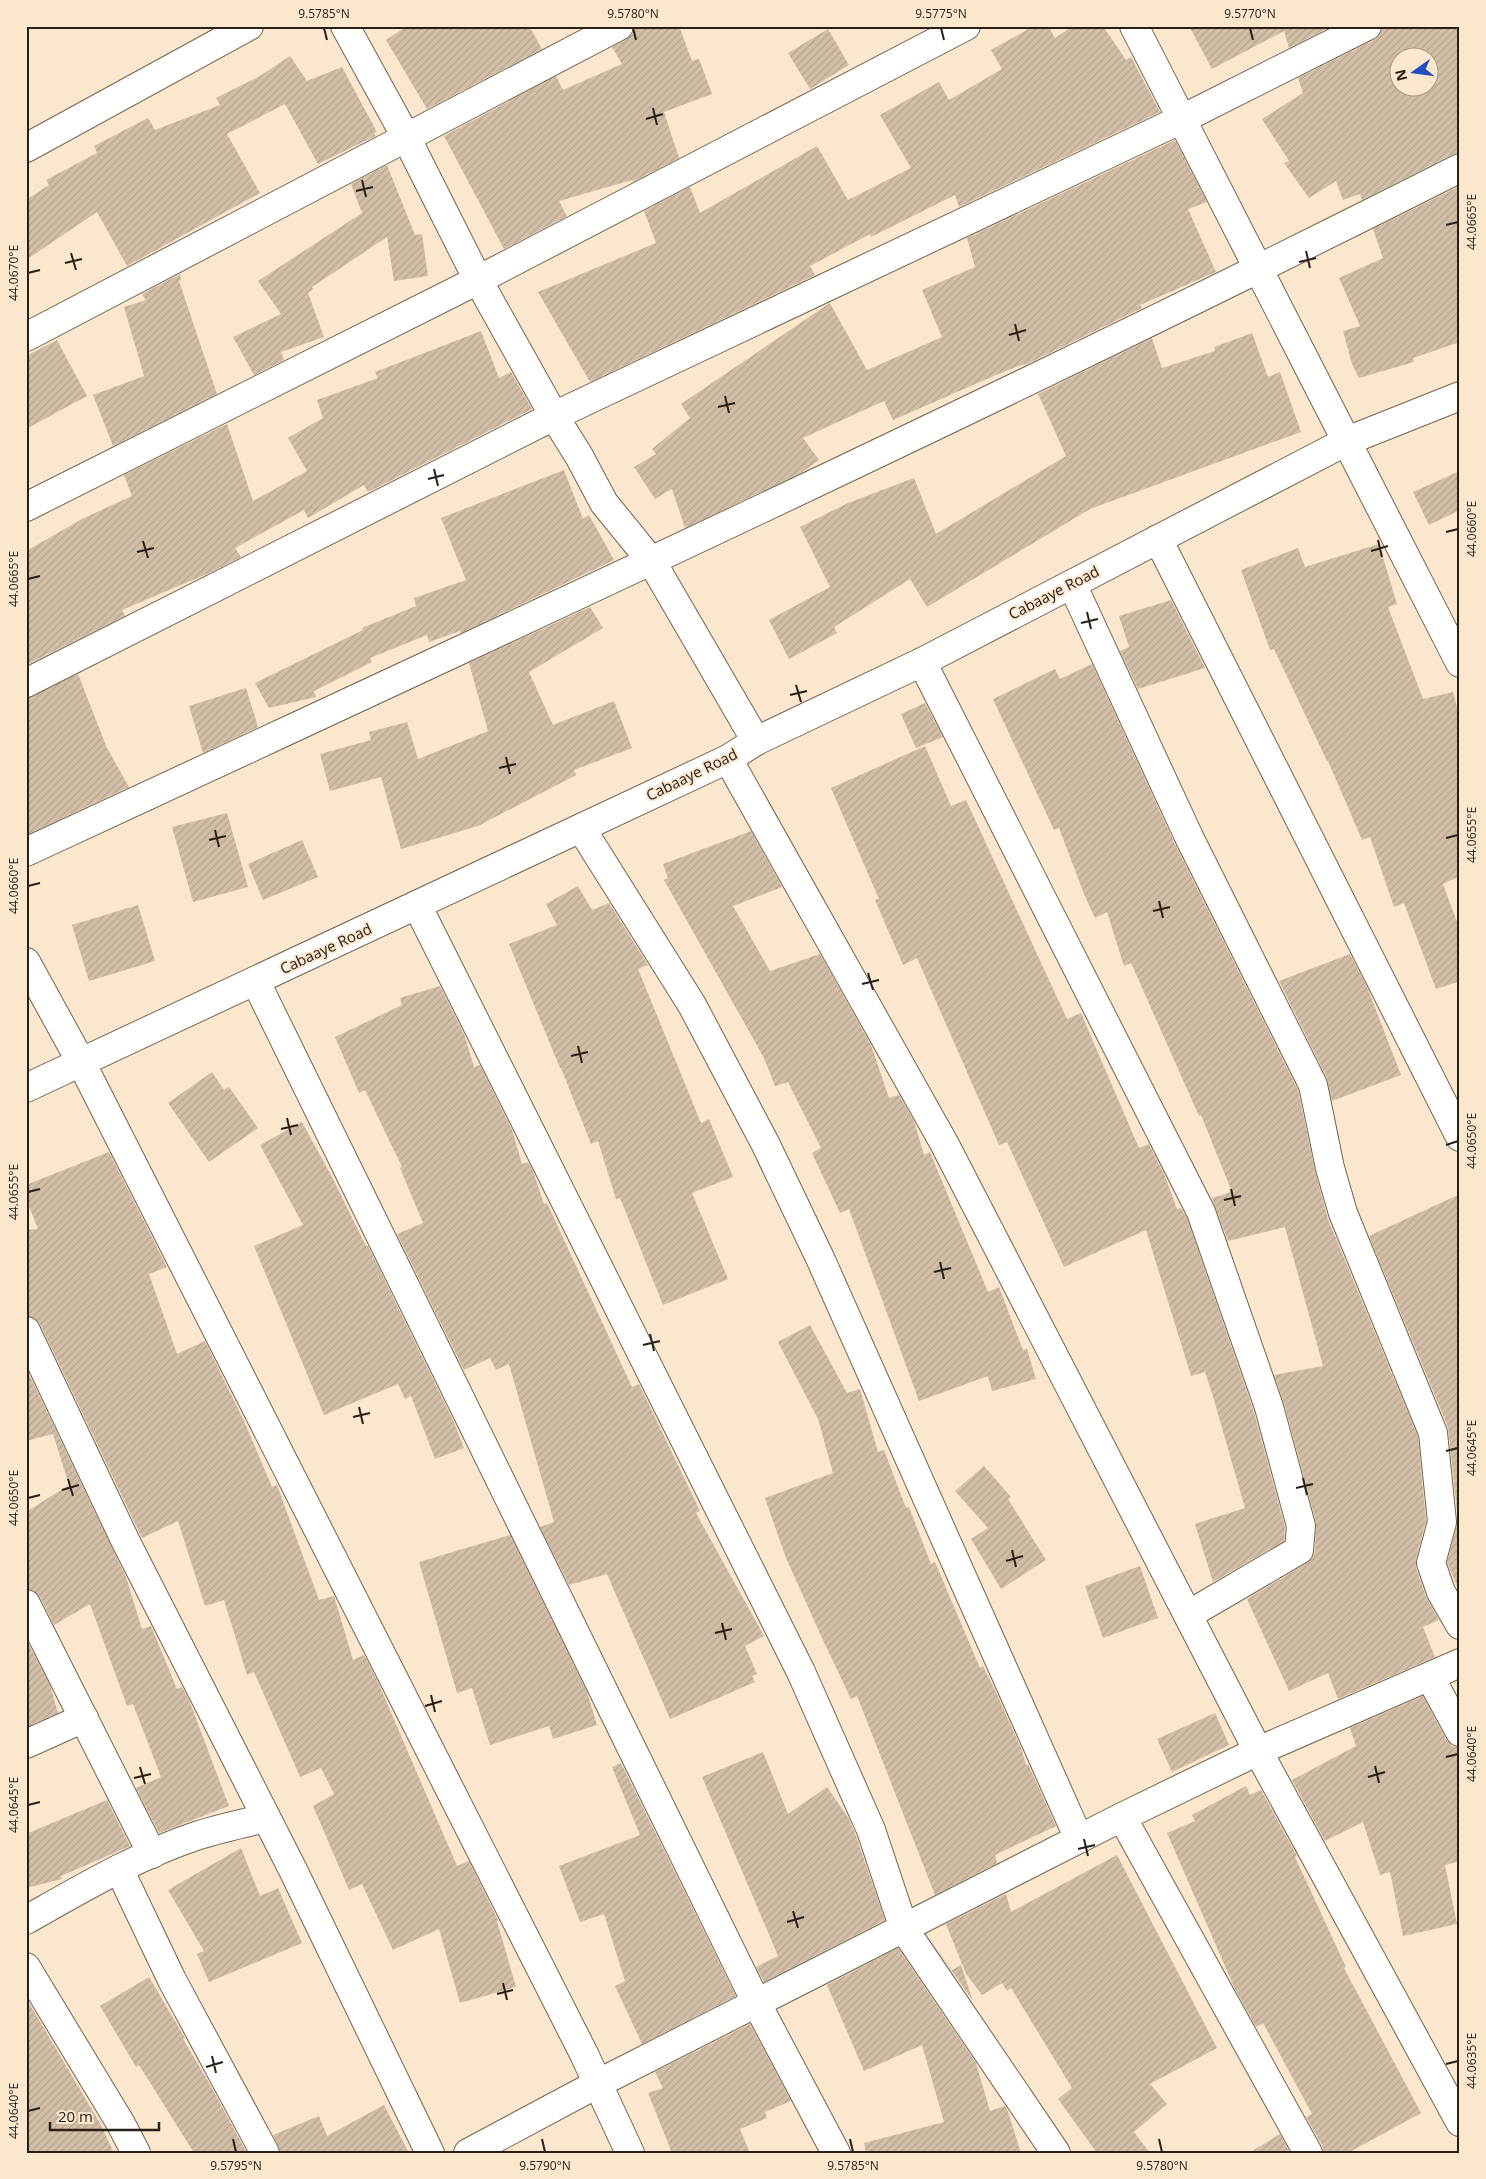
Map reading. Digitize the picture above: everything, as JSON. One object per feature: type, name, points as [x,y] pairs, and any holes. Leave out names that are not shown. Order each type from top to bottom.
[{"type":"street","points":[[26,148],[250,26]]},
{"type":"street","points":[[346,26],[406,137],[478,280],[554,416],[579,456],[604,503],[652,562],[756,741]]},
{"type":"street","points":[[26,337],[619,26]]},
{"type":"street","points":[[26,507],[478,280],[966,26]]},
{"type":"street","points":[[1134,26],[1460,663]]},
{"type":"street","points":[[26,683],[554,416],[1182,119],[1367,26]]},
{"type":"street","points":[[26,852],[652,562],[1258,270],[1460,168]]},
{"type":"street","name":"Cabaaye Road","points":[[26,1088],[82,1064],[728,759],[756,741],[922,662],[1347,441],[1460,396]]},
{"type":"street","points":[[1158,539],[1460,1137]]},
{"type":"street","points":[[1072,584],[1189,837],[1313,1084],[1330,1168],[1343,1213],[1433,1433],[1442,1522],[1431,1563],[1441,1592],[1460,1625]]},
{"type":"street","points":[[922,662],[1201,1212],[1269,1407],[1301,1526],[1299,1550],[1188,1615]]},
{"type":"street","points":[[728,759],[944,1143],[1258,1752],[1460,2122]]},
{"type":"street","points":[[581,828],[692,1006],[765,1143],[824,1267],[1079,1839]]},
{"type":"street","points":[[417,905],[801,1672],[871,1830],[904,1929],[1056,2153]]},
{"type":"street","points":[[26,962],[82,1064],[597,2084],[630,2153]]},
{"type":"street","points":[[256,982],[757,2004],[836,2153]]},
{"type":"street","points":[[26,1331],[125,1540],[266,1818],[430,2153]]},
{"type":"street","points":[[26,1604],[152,1854]]},
{"type":"street","points":[[468,2153],[597,2084],[904,1929],[1122,1816],[1258,1752],[1460,1663]]},
{"type":"street","points":[[1430,1677],[1460,1732]]},
{"type":"street","points":[[26,1744],[84,1718]]},
{"type":"street","points":[[1122,1816],[1308,2153]]},
{"type":"street","points":[[26,1920],[93,1882],[152,1854],[198,1836],[266,1818]]},
{"type":"street","points":[[120,1869],[172,1980],[265,2153]]},
{"type":"street","points":[[26,1967],[136,2153]]},
{"type":"building","points":[[407,26],[529,26],[542,49],[427,109],[386,40]]},
{"type":"building","points":[[635,26],[679,26],[692,61],[699,59],[712,94],[664,112],[679,158],[633,182],[632,180],[559,201],[567,216],[504,249],[444,136],[556,76],[563,90],[622,64],[612,47],[632,35]]},
{"type":"building","points":[[1034,26],[1048,26],[1055,38],[1073,26],[1103,26],[1126,60],[1131,57],[1160,112],[959,207],[955,195],[871,237],[870,234],[810,266],[815,275],[590,382],[538,292],[656,243],[644,211],[690,187],[700,213],[817,146],[848,200],[911,168],[880,115],[939,82],[949,100],[1002,69],[991,50]]},
{"type":"building","points":[[1189,26],[1332,26],[1289,48],[1284,31],[1212,69]]},
{"type":"building","points":[[1383,26],[1460,26],[1460,153],[1453,154],[1362,200],[1360,194],[1343,200],[1336,181],[1309,198],[1284,163],[1289,161],[1262,119],[1303,93],[1298,78],[1374,40],[1380,34]]},
{"type":"building","points":[[828,29],[849,65],[810,89],[788,53]]},
{"type":"building","points":[[290,56],[307,81],[342,67],[377,132],[374,133],[375,136],[318,164],[285,104],[227,134],[260,193],[127,266],[97,212],[26,260],[26,200],[49,185],[46,180],[97,153],[94,146],[148,118],[155,130],[220,105],[216,98],[260,76]]},
{"type":"building","points":[[1175,140],[1207,202],[1188,209],[1216,272],[1140,305],[1142,308],[1025,365],[996,375],[893,420],[884,401],[803,438],[819,460],[801,473],[685,528],[672,489],[655,499],[634,467],[656,454],[652,449],[690,418],[681,404],[830,303],[867,370],[942,337],[922,290],[975,267],[967,238]]},
{"type":"building","points":[[387,165],[415,235],[422,234],[428,276],[394,281],[387,237],[312,287],[313,289],[308,293],[324,337],[281,352],[284,360],[254,375],[233,337],[281,314],[258,281],[362,213],[351,184]]},
{"type":"building","points":[[1460,186],[1460,342],[1413,358],[1414,362],[1359,378],[1352,364],[1343,331],[1360,326],[1339,278],[1383,258],[1373,229]]},
{"type":"building","points":[[180,274],[181,280],[179,281],[217,394],[113,446],[93,395],[144,376],[124,307],[146,300],[142,294]]},
{"type":"building","points":[[481,331],[499,378],[511,372],[532,409],[368,492],[364,485],[308,518],[304,510],[235,548],[241,557],[209,573],[122,610],[125,616],[26,665],[26,551],[84,518],[132,496],[124,475],[227,424],[253,501],[307,471],[288,438],[323,418],[317,400],[378,378],[375,372]]},
{"type":"building","points":[[1252,333],[1268,377],[1280,372],[1301,432],[1090,509],[927,607],[910,579],[834,627],[837,633],[789,659],[769,620],[830,587],[800,527],[848,503],[914,478],[936,534],[1066,456],[1038,394],[1152,338],[1162,368],[1215,351],[1214,347]]},
{"type":"building","points":[[57,340],[87,396],[26,429],[26,356]]},
{"type":"building","points":[[564,470],[583,519],[589,515],[614,560],[461,633],[460,631],[429,642],[427,635],[370,658],[372,662],[314,691],[316,697],[269,708],[255,683],[363,630],[362,628],[416,606],[414,598],[466,580],[441,518]]},
{"type":"building","points":[[1460,471],[1460,510],[1429,525],[1413,492]]},
{"type":"building","points":[[1379,544],[1397,604],[1388,607],[1423,699],[1453,692],[1460,718],[1460,876],[1443,884],[1460,930],[1460,981],[1436,989],[1404,903],[1394,907],[1370,837],[1362,840],[1328,761],[1274,649],[1270,650],[1241,570],[1298,548],[1305,567]]},
{"type":"building","points":[[1171,600],[1205,668],[1138,689],[1120,651],[1129,647],[1119,616]]},
{"type":"building","points":[[590,607],[603,628],[529,672],[553,725],[614,701],[632,748],[574,770],[576,775],[478,826],[401,849],[381,777],[330,791],[320,754],[371,740],[369,732],[407,722],[418,759],[488,731],[469,663]]},
{"type":"building","points":[[1092,664],[1175,844],[1298,1090],[1315,1171],[1328,1219],[1418,1437],[1426,1521],[1416,1559],[1416,1568],[1426,1597],[1439,1620],[1423,1627],[1435,1657],[1338,1699],[1328,1673],[1289,1691],[1247,1599],[1307,1563],[1315,1551],[1316,1522],[1284,1403],[1274,1375],[1323,1366],[1285,1227],[1228,1241],[1212,1198],[1232,1192],[1201,1115],[1199,1116],[1131,963],[1124,966],[1107,912],[1095,918],[1059,828],[1054,830],[993,699],[1055,669],[1060,679]]},
{"type":"building","points":[[78,674],[107,748],[129,787],[26,835],[26,698]]},
{"type":"building","points":[[246,688],[258,727],[203,753],[189,706]]},
{"type":"building","points":[[925,703],[943,737],[916,748],[901,714]]},
{"type":"building","points":[[925,746],[951,806],[966,800],[1067,1019],[1081,1013],[1139,1148],[1149,1144],[1164,1174],[1177,1209],[1181,1208],[1187,1218],[1254,1412],[1285,1527],[1284,1541],[1213,1582],[1195,1524],[1245,1508],[1205,1372],[1191,1376],[1146,1230],[1064,1267],[1007,1142],[999,1145],[917,958],[903,965],[875,900],[879,899],[831,788]]},
{"type":"building","points":[[227,813],[248,887],[193,902],[172,827]]},
{"type":"building","points":[[751,831],[782,887],[733,906],[770,971],[820,954],[871,1045],[889,1098],[899,1095],[914,1121],[924,1155],[930,1152],[988,1292],[999,1287],[1023,1350],[1027,1349],[1036,1379],[992,1391],[988,1376],[919,1401],[849,1209],[840,1213],[812,1153],[821,1148],[788,1082],[775,1086],[764,1058],[664,880],[668,878],[663,864]]},
{"type":"building","points":[[302,840],[318,877],[263,900],[248,864]]},
{"type":"building","points":[[578,886],[592,910],[609,903],[648,965],[638,969],[701,1123],[709,1119],[733,1177],[692,1193],[728,1279],[663,1305],[620,1198],[616,1199],[598,1141],[591,1144],[509,944],[557,925],[546,904]]},
{"type":"building","points":[[138,905],[155,961],[89,981],[72,925]]},
{"type":"building","points":[[1350,954],[1367,987],[1401,1075],[1332,1101],[1327,1078],[1279,981]]},
{"type":"building","points":[[440,986],[464,1034],[474,1067],[480,1065],[512,1130],[522,1164],[528,1162],[533,1171],[544,1204],[547,1203],[632,1387],[639,1384],[700,1511],[696,1513],[764,1636],[745,1646],[757,1674],[752,1676],[755,1682],[670,1719],[607,1574],[569,1585],[540,1527],[554,1522],[509,1364],[496,1370],[490,1358],[464,1370],[397,1234],[423,1223],[400,1168],[402,1167],[365,1090],[359,1093],[335,1037],[402,1005],[400,998]]},
{"type":"building","points":[[212,1072],[224,1090],[229,1087],[258,1128],[209,1162],[168,1103]]},
{"type":"building","points":[[302,1122],[366,1246],[368,1246],[453,1420],[464,1448],[435,1459],[411,1396],[405,1399],[398,1384],[324,1415],[254,1246],[303,1225],[260,1145]]},
{"type":"building","points":[[109,1152],[167,1267],[149,1274],[177,1354],[205,1341],[244,1421],[272,1487],[277,1485],[319,1600],[334,1596],[353,1660],[364,1655],[377,1680],[457,1866],[469,1861],[498,1920],[516,1987],[460,2003],[439,1929],[393,1950],[362,1884],[349,1890],[313,1806],[334,1794],[321,1768],[300,1777],[254,1672],[247,1675],[224,1600],[205,1606],[178,1521],[142,1538],[40,1324],[34,1318],[26,1316],[26,1230],[38,1229],[26,1199],[26,1185]]},
{"type":"building","points":[[1460,1194],[1460,1593],[1447,1562],[1458,1521],[1448,1427],[1369,1236]]},
{"type":"building","points":[[810,1325],[847,1393],[860,1389],[878,1452],[884,1450],[906,1508],[909,1507],[931,1564],[935,1562],[980,1668],[983,1666],[994,1688],[1021,1748],[1026,1765],[1028,1764],[1056,1826],[995,1855],[997,1863],[935,1895],[857,1696],[851,1699],[822,1638],[786,1558],[765,1498],[833,1473],[818,1419],[778,1342]]},
{"type":"building","points":[[26,1368],[126,1577],[142,1629],[151,1626],[177,1689],[182,1687],[189,1700],[229,1806],[159,1833],[136,1788],[161,1777],[133,1704],[127,1706],[90,1604],[54,1625],[40,1597],[34,1591],[26,1588],[26,1512],[69,1485],[53,1434],[26,1441]]},
{"type":"building","points":[[984,1466],[1011,1497],[1008,1499],[1046,1560],[1001,1589],[971,1539],[988,1528],[955,1491]]},
{"type":"building","points":[[510,1535],[587,1692],[597,1725],[553,1739],[549,1726],[490,1745],[472,1688],[457,1693],[419,1562]]},
{"type":"building","points":[[1140,1566],[1158,1618],[1103,1638],[1085,1586]]},
{"type":"building","points":[[26,1639],[50,1685],[58,1713],[26,1727]]},
{"type":"building","points":[[1423,1696],[1446,1739],[1452,1746],[1460,1748],[1460,1861],[1445,1865],[1457,1924],[1403,1936],[1390,1872],[1380,1875],[1363,1822],[1325,1841],[1292,1780],[1356,1746],[1350,1728]]},
{"type":"building","points":[[1215,1713],[1229,1745],[1172,1772],[1157,1739]]},
{"type":"building","points":[[763,1752],[788,1814],[827,1787],[849,1819],[885,1920],[764,1982],[756,1967],[778,1956],[702,1777]]},
{"type":"building","points":[[621,1763],[736,1996],[642,2044],[615,1986],[625,1981],[604,1914],[580,1922],[559,1866],[640,1835],[612,1767]]},
{"type":"building","points":[[1246,1786],[1250,1795],[1261,1790],[1297,1856],[1295,1857],[1346,1967],[1344,1968],[1421,2113],[1348,2153],[1324,2153],[1322,2145],[1306,2117],[1312,2114],[1263,2023],[1256,2027],[1235,1989],[1167,1833],[1195,1821],[1192,1815]]},
{"type":"building","points":[[107,1800],[130,1846],[61,1876],[62,1879],[26,1888],[26,1834]]},
{"type":"building","points":[[241,1848],[260,1896],[278,1888],[302,1943],[209,1982],[197,1954],[204,1951],[168,1890]]},
{"type":"building","points":[[1117,1855],[1217,2048],[1150,2084],[1167,2104],[1134,2132],[1150,2153],[1097,2153],[1058,2099],[1072,2088],[1011,1988],[1007,1991],[1002,1983],[982,1995],[966,1974],[946,1924],[1006,1894],[1011,1912]]},
{"type":"building","points":[[926,1934],[952,1970],[961,1965],[973,2001]]},
{"type":"building","points":[[898,1948],[976,2063],[990,2111],[1005,2106],[1007,2109],[1021,2153],[866,2153],[864,2143],[944,2122],[922,2045],[864,2071],[827,1985]]},
{"type":"building","points":[[149,1977],[185,2038],[183,2039],[247,2153],[194,2153],[139,2065],[136,2067],[100,2006]]},
{"type":"building","points":[[26,1998],[101,2125],[114,2153],[26,2153]]},
{"type":"building","points":[[750,2024],[791,2101],[765,2112],[767,2118],[740,2129],[750,2153],[672,2153],[648,2093],[663,2088],[655,2072]]},
{"type":"building","points":[[384,2105],[409,2153],[281,2153],[273,2135],[319,2116],[327,2136]]},
{"type":"building","points":[[1280,2134],[1290,2153],[1249,2153]]}]
